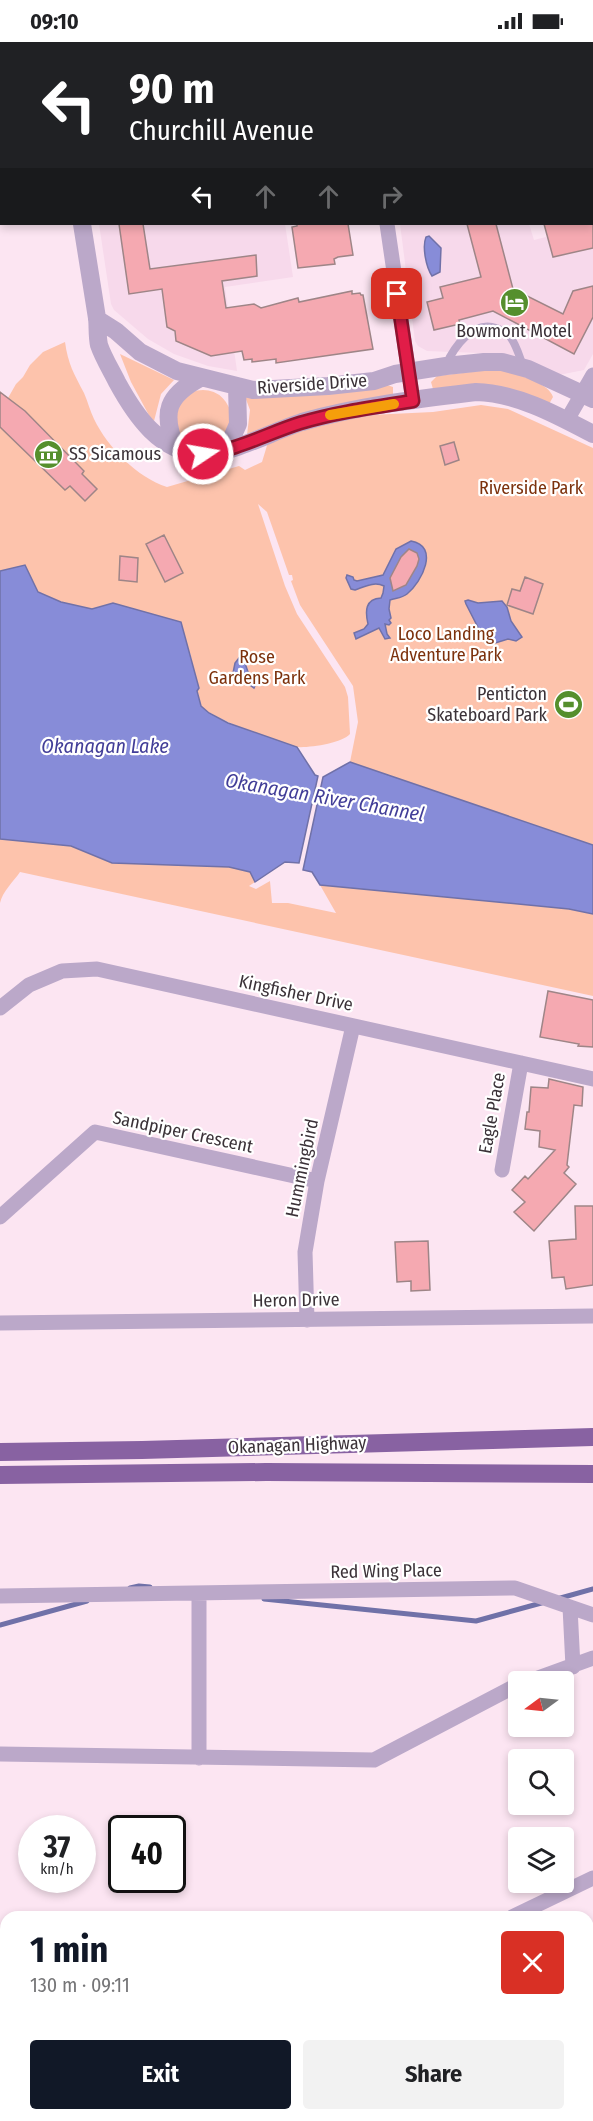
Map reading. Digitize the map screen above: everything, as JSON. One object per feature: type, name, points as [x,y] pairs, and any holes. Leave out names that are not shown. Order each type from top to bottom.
[{"type":"highway","name":"Okanagan Highway","points":[[0,1452],[593,1437]]},
{"type":"highway","name":"Okanagan Highway","points":[[0,1475],[266,1472],[593,1474]]},
{"type":"street","points":[[82,225],[99,344],[132,410],[151,432],[192,453],[203,454],[227,449],[238,424],[237,386],[200,378],[159,363],[140,352],[116,331],[97,319]]},
{"type":"street","points":[[387,225],[413,401]]},
{"type":"street","name":"Riverside Drive","points":[[237,386],[253,390],[328,386],[374,381],[408,372],[446,366],[502,362],[523,368],[588,396]]},
{"type":"street","points":[[567,420],[588,396],[593,375]]},
{"type":"street","points":[[175,446],[168,424],[170,405],[179,391],[200,378]]},
{"type":"street","name":"Riverside Drive","points":[[227,449],[321,417],[476,392],[497,392],[567,420],[593,434]]},
{"type":"street","name":"Kingfisher Drive","points":[[0,1008],[29,985],[62,970],[97,969],[593,1079]]},
{"type":"street","name":"Hummingbird","points":[[307,1320],[305,1252],[317,1181],[353,1026]]},
{"type":"street","name":"Eagle Place","points":[[502,1170],[521,1063]]},
{"type":"street","name":"Sandpiper Crescent","points":[[0,1217],[95,1132],[317,1181]]},
{"type":"street","name":"Heron Drive","points":[[0,1323],[593,1316]]},
{"type":"street","name":"Red Wing Place","points":[[0,1596],[515,1588],[593,1615]]},
{"type":"street","points":[[199,1594],[199,1758]]},
{"type":"street","points":[[570,1607],[573,1667]]},
{"type":"street","points":[[561,1671],[593,1658]]},
{"type":"street","points":[[0,1754],[374,1760],[508,1690]]},
{"type":"street","points":[[524,1911],[593,1878]]},
{"type":"lane","points":[[446,366],[461,340],[479,328],[493,327],[507,333],[517,349],[523,368]]},
{"type":"shaded area","points":[[99,225],[285,225],[293,277],[225,287],[237,371],[208,366],[174,354],[148,339],[114,310],[111,304]]},
{"type":"shaded area","points":[[400,225],[529,225],[534,240],[593,225],[593,354],[584,370],[559,375],[542,366],[506,354],[427,351],[418,346],[415,341]]},
{"type":"green space","points":[[65,342],[72,369],[94,419],[107,440],[134,469],[167,487],[239,466],[245,470],[262,462],[269,439],[318,424],[370,415],[433,412],[481,405],[508,409],[593,448],[593,845],[350,762],[358,722],[353,686],[300,605],[291,581],[293,580],[292,575],[289,575],[267,512],[258,504],[285,586],[297,614],[345,687],[348,697],[350,734],[333,742],[297,747],[278,742],[208,712],[202,707],[199,698],[190,653],[113,603],[92,609],[61,602],[38,592],[25,565],[0,571],[0,392],[8,398],[30,365],[43,352]]},
{"type":"green space","points":[[120,354],[174,380],[161,394],[154,421],[131,382]]},
{"type":"green space","points":[[496,369],[528,378],[544,386],[553,397],[549,404],[433,389],[431,382],[437,376]]},
{"type":"green space","points":[[387,385],[393,387],[393,396],[247,435],[250,410],[244,394]]},
{"type":"green space","points":[[203,390],[214,392],[223,398],[229,407],[231,418],[229,429],[223,438],[214,444],[203,446],[192,444],[183,438],[177,429],[175,418],[177,407],[183,398],[192,392]]},
{"type":"green space","points":[[0,839],[71,846],[112,863],[229,867],[250,872],[255,882],[249,886],[256,889],[270,881],[272,903],[288,903],[336,913],[320,885],[569,909],[593,914],[593,996],[20,872],[0,903]]},
{"type":"water","points":[[429,236],[441,248],[440,272],[432,276],[425,257],[425,241]]},
{"type":"water","points":[[411,541],[420,544],[425,550],[426,565],[418,581],[407,594],[390,600],[391,618],[389,620],[391,623],[385,624],[390,638],[385,639],[379,628],[356,639],[354,633],[364,629],[368,624],[367,606],[372,601],[381,598],[384,586],[373,584],[355,590],[351,589],[347,575],[357,581],[383,575],[396,549]]},
{"type":"water","name":"Okanagan Lake","points":[[25,565],[38,592],[61,602],[92,609],[113,603],[181,622],[199,688],[197,691],[201,706],[228,723],[297,747],[315,775],[318,776],[299,863],[285,862],[255,882],[250,872],[229,867],[112,863],[71,846],[0,839],[0,571]]},
{"type":"water","points":[[465,601],[478,603],[502,601],[507,607],[511,621],[522,637],[516,641],[508,639],[492,644],[486,643],[466,604]]},
{"type":"water","points":[[239,658],[244,660],[248,672],[257,681],[254,688],[243,680],[232,678],[235,663]]},
{"type":"water","name":"Okanagan River Channel","points":[[350,762],[593,845],[593,914],[569,909],[320,885],[312,872],[303,870],[323,777]]},
{"type":"building","points":[[119,225],[143,225],[150,269],[256,255],[257,276],[222,281],[226,308],[254,304],[261,308],[298,298],[299,302],[352,291],[352,294],[360,293],[363,295],[373,349],[276,363],[276,359],[252,362],[252,359],[244,360],[242,351],[211,356],[176,341],[175,331],[167,327],[162,289],[129,294]]},
{"type":"building","points":[[348,225],[353,255],[334,259],[335,264],[298,268],[292,227]]},
{"type":"building","points":[[467,225],[496,225],[513,289],[563,314],[573,291],[593,286],[593,317],[574,354],[493,311],[459,320],[460,324],[434,330],[427,302],[443,298],[440,287],[481,277]]},
{"type":"building","points":[[544,225],[593,225],[593,248],[553,257]]},
{"type":"building","name":"SS Sicamous","points":[[0,392],[25,411],[84,471],[82,474],[97,489],[85,501],[70,486],[65,490],[0,427]]},
{"type":"building","points":[[454,442],[459,460],[445,465],[440,446]]},
{"type":"building","points":[[164,535],[183,573],[165,582],[146,544]]},
{"type":"building","points":[[409,549],[417,553],[419,559],[417,566],[406,585],[393,591],[390,578],[401,557]]},
{"type":"building","points":[[120,556],[138,558],[137,582],[119,580]]},
{"type":"building","points":[[525,577],[543,584],[533,614],[507,605],[512,589],[520,591]]},
{"type":"building","points":[[548,991],[593,1000],[593,1047],[540,1037]]},
{"type":"building","points":[[549,1079],[583,1087],[582,1106],[574,1105],[567,1165],[569,1167],[564,1173],[576,1184],[534,1231],[514,1212],[525,1202],[512,1190],[525,1176],[528,1179],[555,1150],[539,1147],[540,1131],[525,1129],[531,1087],[548,1088]]},
{"type":"building","points":[[575,1206],[593,1206],[593,1285],[566,1289],[564,1277],[552,1278],[549,1241],[576,1239]]},
{"type":"building","points":[[428,1241],[430,1290],[411,1291],[411,1281],[397,1282],[395,1242]]},
{"type":"waterway","points":[[130,1588],[150,1587]]},
{"type":"waterway","points":[[557,1599],[593,1589]]},
{"type":"waterway","points":[[264,1599],[476,1621],[545,1602]]},
{"type":"waterway","points":[[0,1625],[87,1601]]},
{"type":"slow traffic","points":[[330,415],[394,404]]},
{"type":"place","name":"Bowmont Motel","points":[[514,302]]},
{"type":"place","name":"SS Sicamous","points":[[48,454]]},
{"type":"place","name":"Penticton Skateboard Park","points":[[568,704]]},
{"type":"route","points":[[203,454],[227,449],[301,422],[355,410],[413,401],[397,294]]},
{"type":"park label","name":"Riverside Park","points":[[531,488]]},
{"type":"park label","name":"Loco Landing Adventure Park","points":[[446,644]]},
{"type":"park label","name":"Rose Gardens Park","points":[[257,667]]}]
